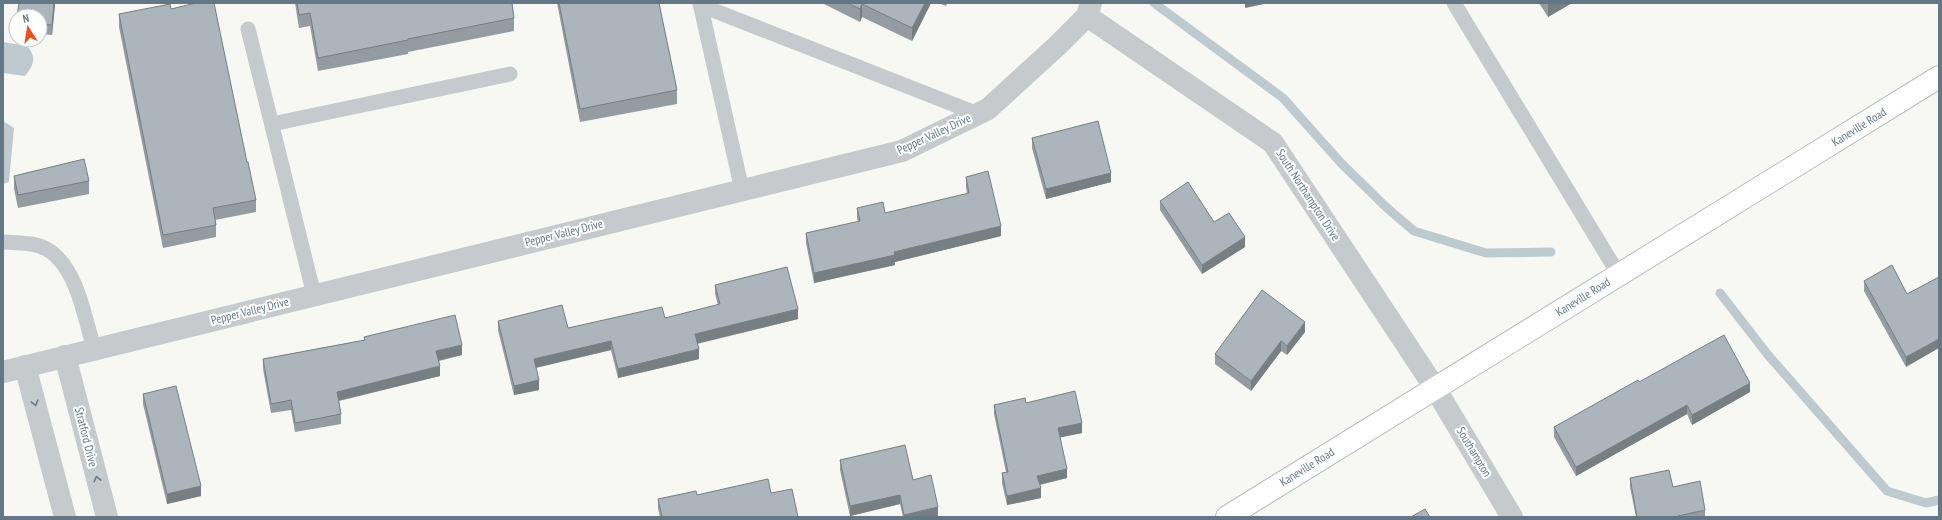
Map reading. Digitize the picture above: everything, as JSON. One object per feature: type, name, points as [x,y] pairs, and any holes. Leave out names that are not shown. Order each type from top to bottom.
[{"type":"main road","name":"Kaneville Road","points":[[1227,517],[1939,77]]},
{"type":"street","name":"Pepper Valley Drive","points":[[3,372],[902,150],[988,109],[1058,46],[1089,10]]},
{"type":"street","name":"South Northampton Drive","points":[[1089,10],[1274,143],[1435,388]]},
{"type":"street","name":"Stratford Drive","points":[[65,356],[107,517]]},
{"type":"street","points":[[25,366],[64,517]]},
{"type":"street","name":"Southampton","points":[[1435,388],[1512,517]]},
{"type":"lane","points":[[1454,3],[1619,275]]},
{"type":"lane","points":[[700,4],[978,114]]},
{"type":"lane","points":[[700,4],[742,190]]},
{"type":"lane","points":[[248,29],[314,295]]},
{"type":"lane","points":[[272,124],[510,74]]},
{"type":"lane","points":[[3,242],[37,246],[48,249],[60,258],[69,271],[74,283],[94,349]]},
{"type":"shaded area","points":[[3,42],[8,43],[8,48],[28,48],[32,54],[33,61],[31,68],[25,76],[3,73]]},
{"type":"shaded area","points":[[3,121],[14,128],[9,182],[3,184]]},
{"type":"building","points":[[19,3],[54,3],[52,25],[48,25],[48,8],[18,8]]},
{"type":"building","points":[[196,3],[214,3],[256,200],[213,208],[216,225],[163,235],[119,14],[170,4],[171,9]]},
{"type":"building","points":[[297,3],[512,3],[514,18],[318,58],[310,13],[299,15]]},
{"type":"building","points":[[559,3],[659,3],[677,90],[580,109]]},
{"type":"building","points":[[848,3],[925,3],[912,28],[862,4],[860,9]]},
{"type":"building","points":[[1098,121],[1111,173],[1046,189],[1032,138]]},
{"type":"building","points":[[84,159],[89,181],[18,195],[14,176]]},
{"type":"building","points":[[988,171],[1001,226],[894,252],[895,255],[814,273],[806,233],[860,221],[857,208],[883,202],[885,213],[969,193],[966,177]]},
{"type":"building","points":[[1188,182],[1214,222],[1229,213],[1245,237],[1202,265],[1160,201]]},
{"type":"building","points":[[1892,265],[1907,294],[1939,277],[1939,339],[1906,357],[1864,281]]},
{"type":"building","points":[[787,267],[798,309],[695,334],[699,349],[618,369],[611,341],[534,359],[539,380],[514,386],[498,321],[562,305],[568,328],[662,307],[665,318],[720,304],[715,285]]},
{"type":"building","points":[[1262,290],[1305,322],[1287,346],[1281,341],[1251,381],[1215,354]]},
{"type":"building","points":[[455,315],[462,345],[436,351],[440,366],[337,392],[341,414],[295,423],[291,400],[271,404],[263,359],[365,340],[364,337]]},
{"type":"building","points":[[1724,335],[1750,383],[1692,415],[1687,405],[1576,467],[1554,427],[1638,380],[1639,382]]},
{"type":"building","points":[[176,386],[201,486],[167,494],[143,394]]},
{"type":"building","points":[[1075,391],[1082,423],[1058,428],[1067,469],[1037,476],[1041,488],[1007,496],[1002,473],[1008,472],[994,405],[1025,398],[1026,403]]},
{"type":"building","points":[[905,445],[913,480],[931,475],[938,507],[904,515],[900,495],[850,506],[840,460]]},
{"type":"building","points":[[1669,470],[1673,487],[1700,481],[1705,510],[1678,516],[1679,517],[1637,517],[1630,478]]},
{"type":"building","points":[[768,479],[771,493],[792,489],[798,517],[662,517],[658,499],[696,491],[697,495]]},
{"type":"building","points":[[1425,509],[1430,517],[1411,517]]},
{"type":"waterway","points":[[1154,3],[1283,98],[1341,163],[1386,207],[1414,231],[1486,253],[1551,252]]},
{"type":"waterway","points":[[1720,293],[1768,355],[1887,491],[1926,503],[1939,500]]}]
